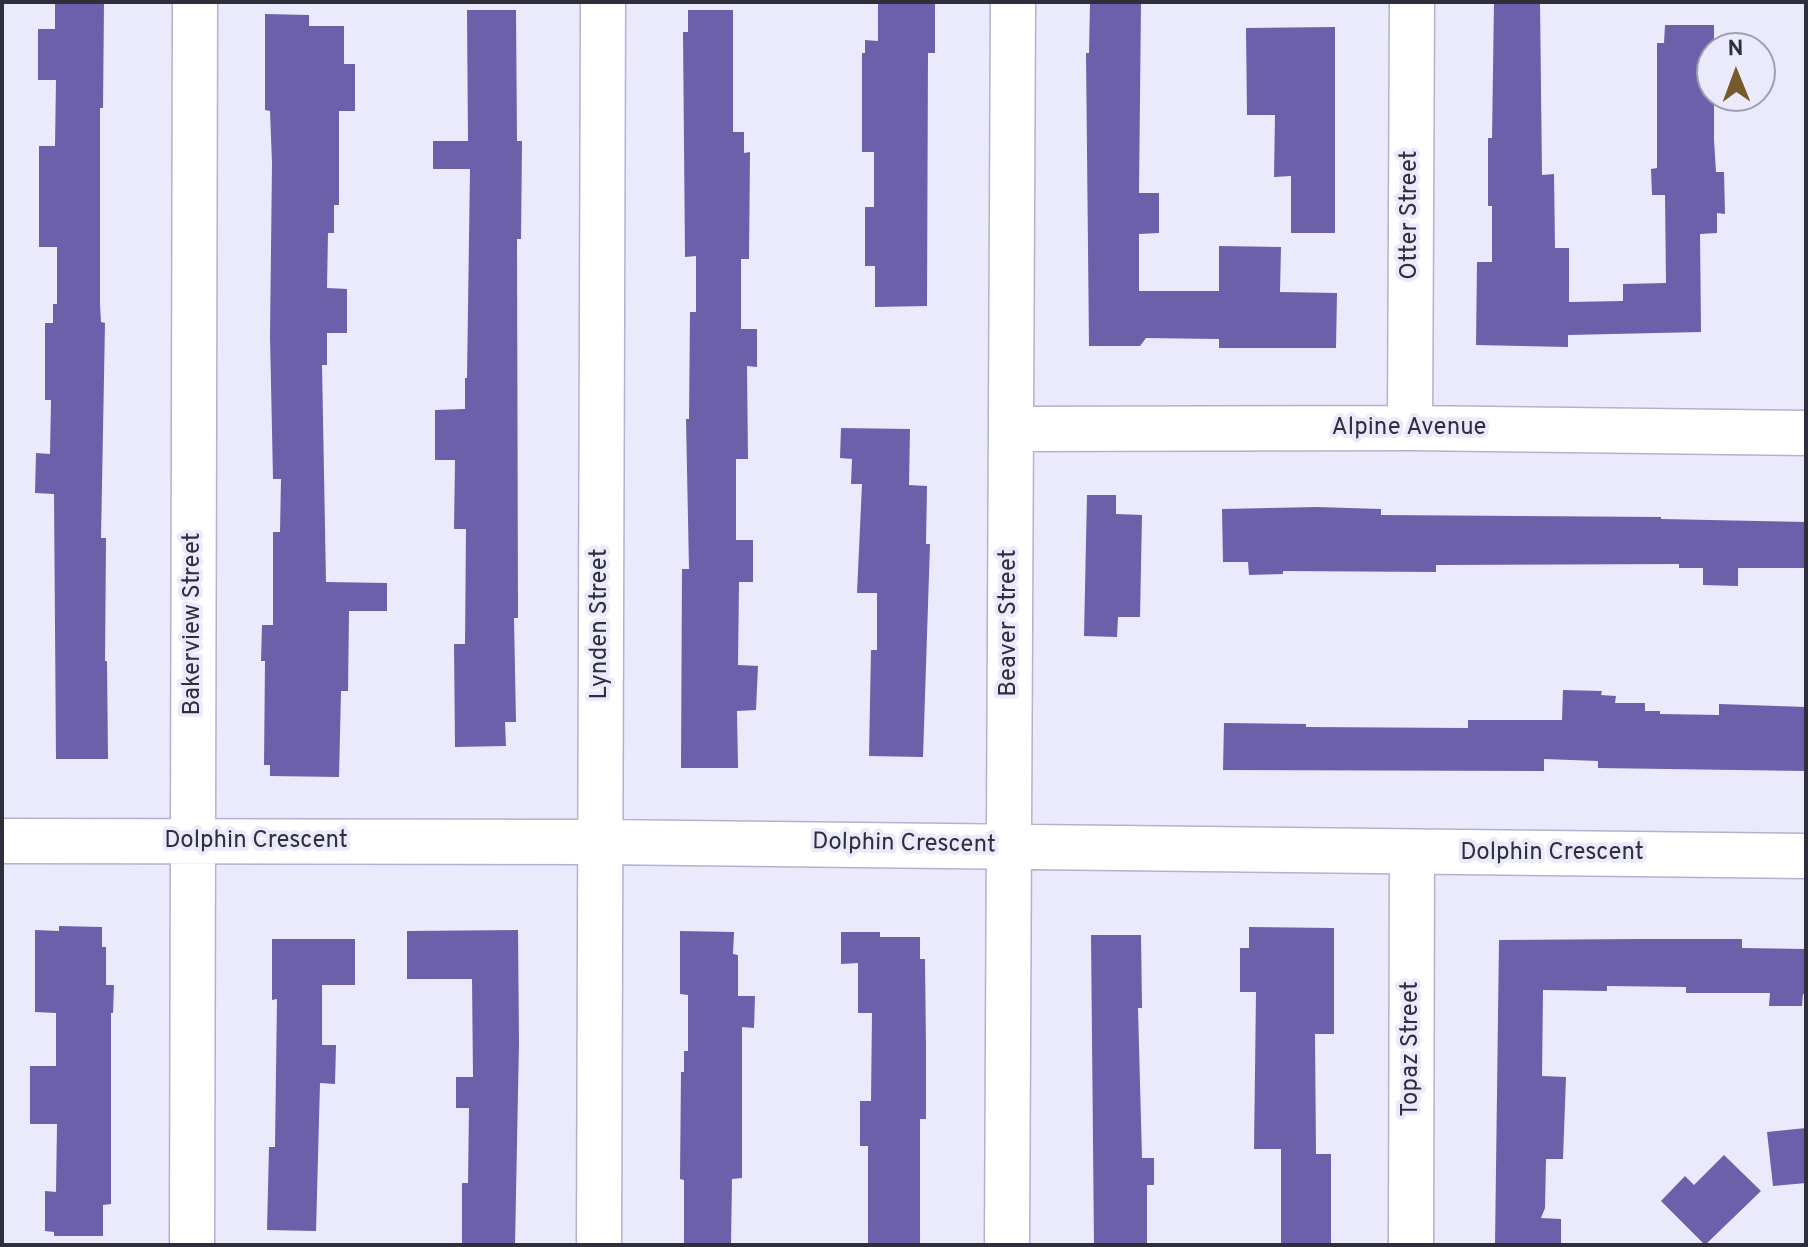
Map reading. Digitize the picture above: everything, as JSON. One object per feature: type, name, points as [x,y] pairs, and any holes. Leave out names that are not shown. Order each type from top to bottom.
[{"type":"street","name":"Bakerview Street","points":[[192,1245],[195,2]]},
{"type":"street","name":"Lynden Street","points":[[599,1245],[603,2]]},
{"type":"street","name":"Beaver Street","points":[[1007,1245],[1013,2]]},
{"type":"street","name":"Otter Street","points":[[1410,428],[1412,2]]},
{"type":"street","name":"Alpine Avenue","points":[[1011,429],[1410,428],[1806,433]]},
{"type":"street","name":"Dolphin Crescent","points":[[2,841],[601,842],[1806,856]]},
{"type":"street","name":"Topaz Street","points":[[1411,1245],[1412,853]]},
{"type":"building","points":[[55,2],[104,2],[103,108],[100,108],[100,304],[101,322],[105,323],[101,538],[106,538],[108,759],[56,759],[54,494],[35,493],[36,453],[50,454],[51,400],[45,400],[45,323],[53,323],[53,304],[57,304],[57,247],[39,247],[39,146],[55,146],[56,80],[38,80],[38,29],[55,29]]},
{"type":"building","points":[[878,2],[935,2],[935,53],[928,53],[927,306],[875,307],[875,266],[865,266],[865,207],[874,207],[874,152],[862,152],[862,53],[865,53],[865,40],[878,41]]},
{"type":"building","points":[[1090,2],[1141,2],[1139,193],[1159,193],[1159,233],[1139,234],[1139,291],[1219,291],[1219,246],[1281,247],[1280,292],[1337,293],[1336,348],[1219,348],[1219,339],[1146,338],[1140,346],[1089,346],[1086,53],[1089,53]]},
{"type":"building","points":[[1494,2],[1540,2],[1542,175],[1554,174],[1555,248],[1569,248],[1569,302],[1623,301],[1623,284],[1666,283],[1665,195],[1652,195],[1651,169],[1657,168],[1657,43],[1664,43],[1665,25],[1714,25],[1714,32],[1696,32],[1696,112],[1714,112],[1716,172],[1724,172],[1725,214],[1717,213],[1717,233],[1700,234],[1701,332],[1568,335],[1568,347],[1476,345],[1477,262],[1492,262],[1488,138],[1492,138]]},
{"type":"building","points":[[467,10],[516,10],[517,141],[522,141],[521,239],[517,239],[518,618],[514,618],[516,722],[505,722],[506,746],[455,747],[454,644],[465,644],[466,529],[454,529],[455,460],[435,460],[435,410],[465,409],[470,169],[433,169],[433,141],[468,141]]},
{"type":"building","points":[[688,10],[733,10],[733,132],[744,132],[744,153],[750,152],[749,259],[741,259],[741,329],[757,329],[757,367],[747,366],[748,459],[736,459],[736,540],[753,540],[753,582],[739,582],[738,665],[758,666],[756,710],[737,711],[738,768],[681,768],[682,569],[689,569],[686,419],[689,419],[690,312],[696,312],[696,256],[685,257],[683,32],[688,32]]},
{"type":"building","points":[[265,14],[309,15],[309,26],[344,26],[344,64],[355,64],[355,111],[339,111],[339,205],[334,205],[334,233],[328,233],[327,288],[347,289],[347,333],[327,333],[327,365],[322,365],[326,582],[387,583],[387,611],[349,611],[348,691],[341,691],[339,777],[270,776],[270,765],[264,765],[265,661],[261,661],[262,625],[273,625],[273,532],[280,532],[281,479],[273,479],[270,336],[272,163],[270,111],[265,110]]},
{"type":"building","points":[[1335,27],[1335,233],[1291,233],[1291,176],[1274,177],[1275,115],[1247,115],[1246,28]]},
{"type":"building","points":[[841,428],[910,429],[909,485],[927,486],[926,544],[930,544],[923,757],[869,756],[871,650],[877,650],[877,593],[857,593],[862,484],[851,484],[852,459],[840,458]]},
{"type":"building","points":[[1087,495],[1116,495],[1116,514],[1142,515],[1140,617],[1118,617],[1117,637],[1084,636]]},
{"type":"building","points":[[1222,509],[1381,509],[1381,515],[1661,517],[1806,522],[1806,568],[1738,568],[1738,586],[1703,585],[1703,568],[1679,568],[1679,564],[1436,565],[1436,572],[1283,571],[1283,574],[1249,575],[1248,562],[1223,562]]},
{"type":"building","points":[[1563,690],[1602,691],[1601,695],[1616,696],[1615,703],[1645,703],[1645,711],[1660,711],[1660,714],[1719,715],[1719,704],[1806,707],[1806,771],[1598,768],[1598,761],[1544,759],[1544,771],[1223,770],[1224,723],[1468,728],[1468,720],[1562,720]]},
{"type":"building","points":[[59,926],[102,927],[102,947],[106,947],[106,985],[114,985],[111,1013],[111,1204],[103,1205],[103,1236],[54,1236],[54,1232],[45,1231],[45,1191],[56,1192],[57,1124],[30,1124],[30,1066],[56,1066],[56,1013],[35,1012],[35,930],[59,931]]},
{"type":"building","points":[[1249,927],[1334,928],[1334,1034],[1315,1034],[1316,1154],[1331,1154],[1331,1245],[1281,1245],[1281,1149],[1254,1149],[1256,992],[1240,992],[1240,948],[1249,948]]},
{"type":"building","points":[[518,930],[515,1245],[462,1245],[462,1183],[468,1183],[469,1108],[456,1108],[456,1077],[473,1077],[472,979],[407,979],[407,931]]},
{"type":"building","points":[[680,931],[734,932],[733,954],[738,955],[738,996],[755,996],[754,1028],[742,1027],[742,1178],[732,1179],[731,1245],[684,1245],[684,1180],[680,1179],[681,1072],[684,1072],[684,1051],[688,1051],[688,995],[680,994]]},
{"type":"building","points":[[841,932],[880,932],[880,937],[920,937],[920,959],[925,959],[926,1119],[920,1119],[920,1245],[868,1245],[868,1146],[860,1146],[860,1101],[871,1101],[872,1013],[858,1013],[858,963],[841,964]]},
{"type":"building","points":[[1091,935],[1141,935],[1142,1008],[1138,1008],[1142,1158],[1154,1158],[1154,1185],[1147,1185],[1147,1245],[1094,1245]]},
{"type":"building","points":[[272,939],[355,939],[355,985],[322,985],[322,1045],[336,1045],[335,1084],[320,1083],[316,1231],[267,1230],[269,1147],[275,1147],[277,999],[272,1000]]},
{"type":"building","points":[[1742,939],[1742,948],[1806,949],[1806,994],[1803,994],[1802,1006],[1769,1006],[1770,993],[1686,993],[1686,987],[1607,986],[1607,991],[1543,990],[1542,1076],[1566,1077],[1563,1159],[1546,1159],[1545,1208],[1541,1218],[1561,1219],[1561,1245],[1495,1245],[1499,940]]},
{"type":"building","points":[[1806,1128],[1806,1183],[1773,1186],[1767,1132]]},
{"type":"building","points":[[1724,1155],[1761,1191],[1705,1245],[1661,1201],[1685,1176],[1694,1185]]}]
